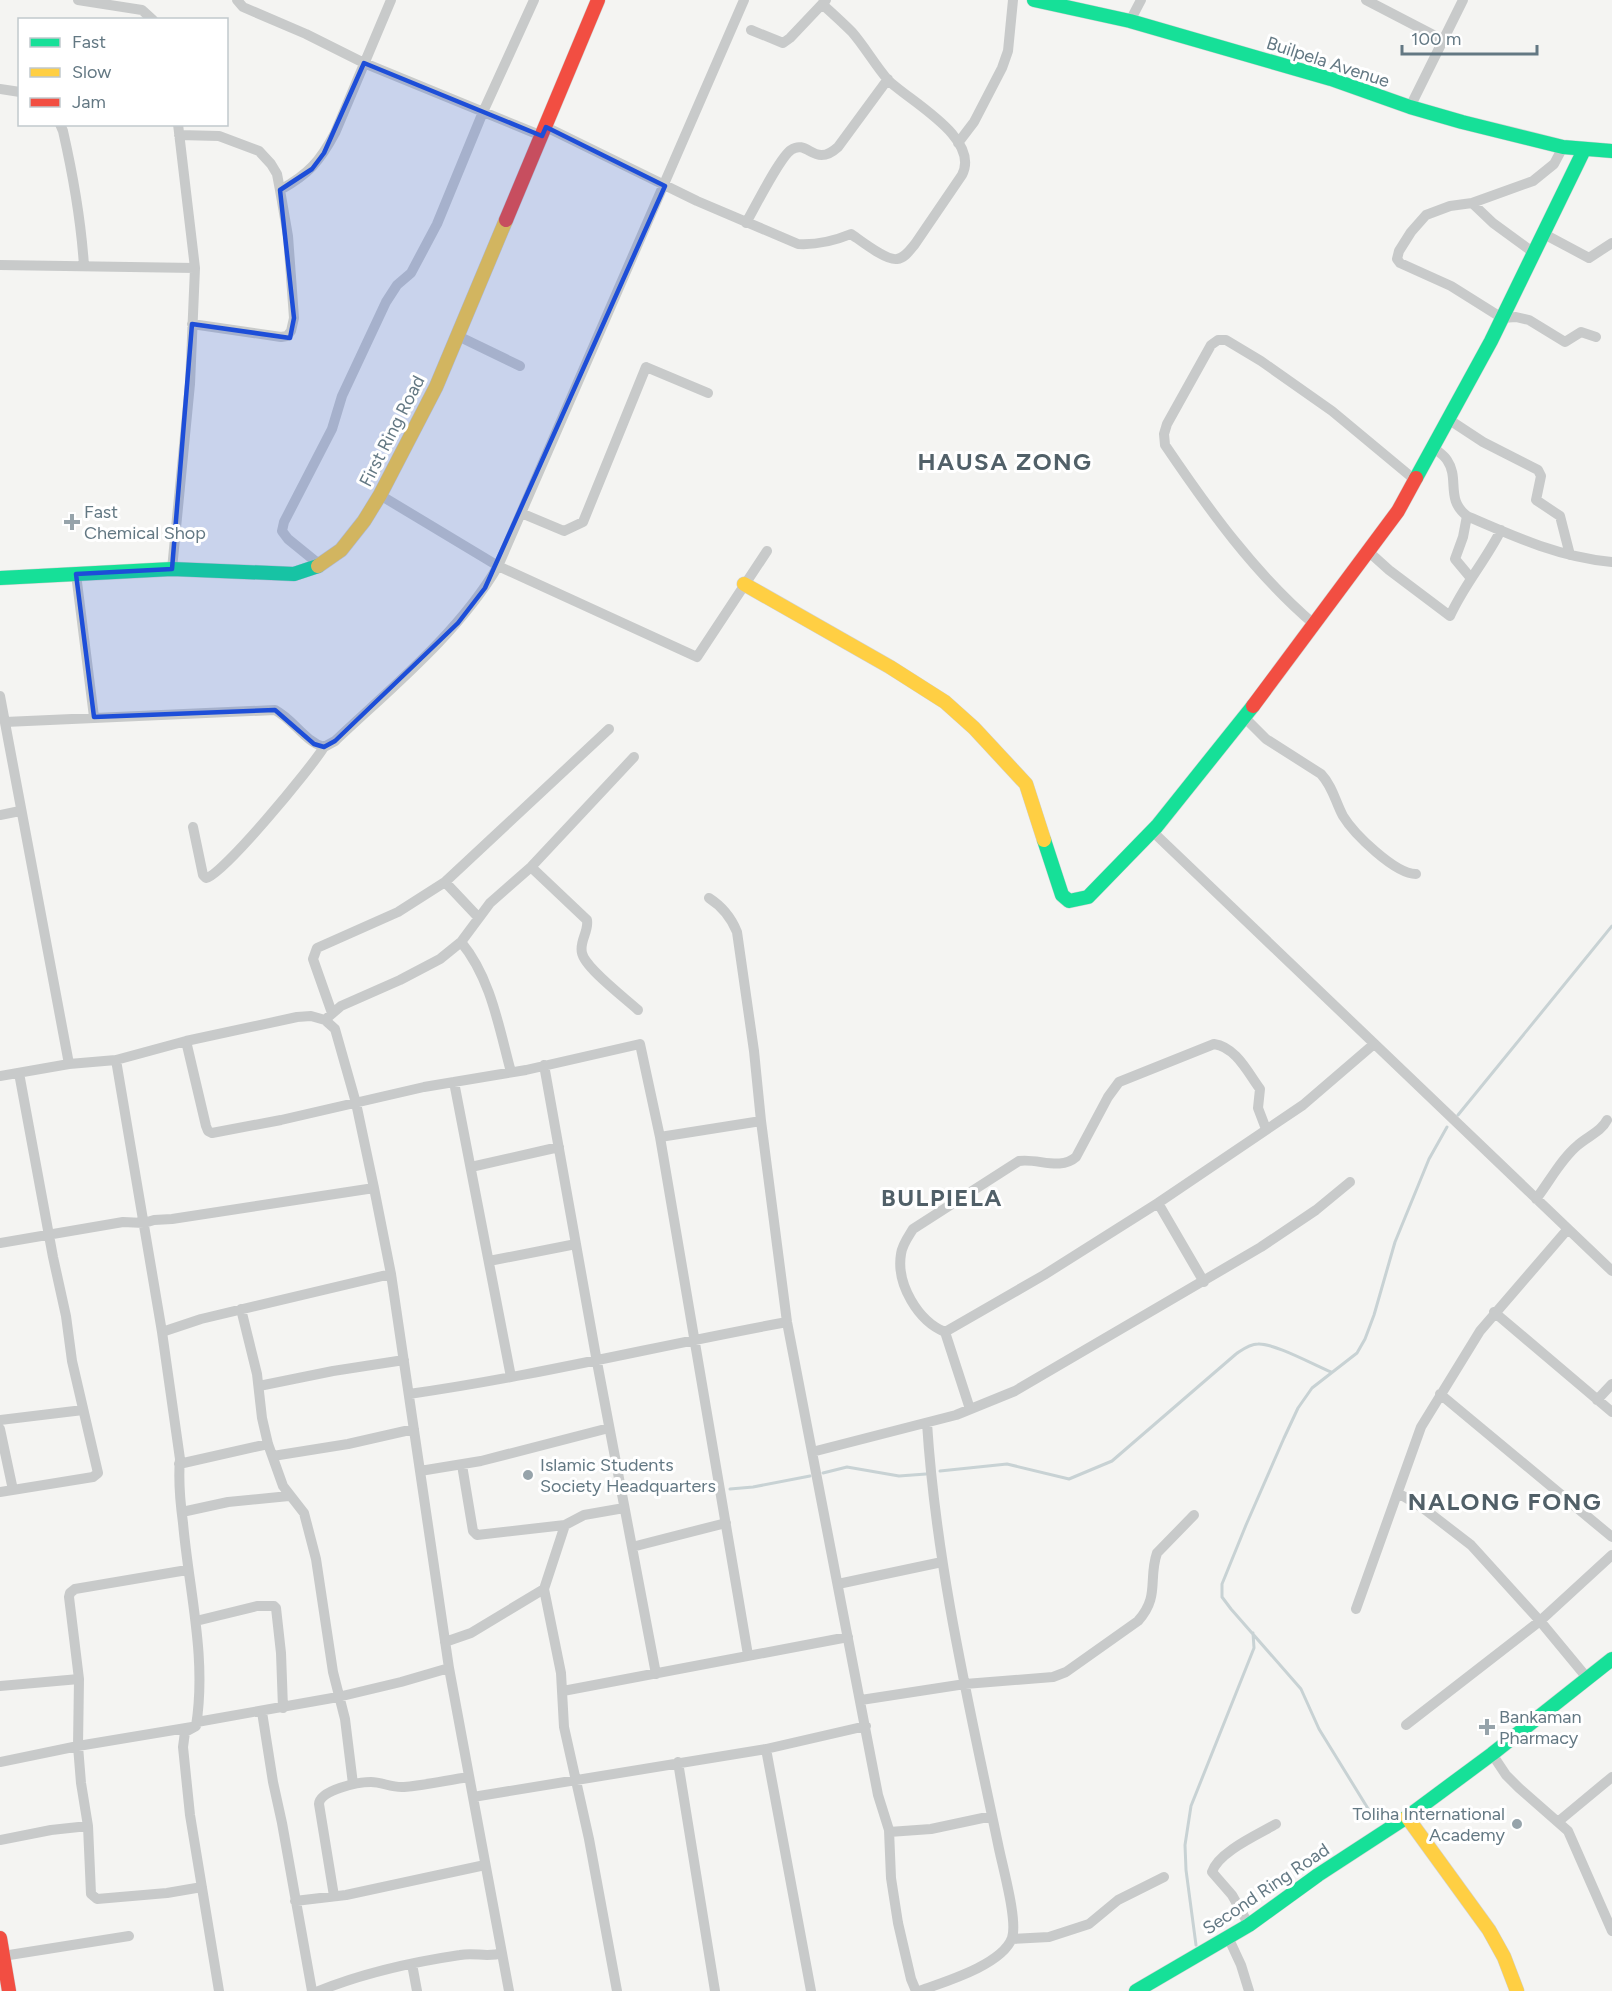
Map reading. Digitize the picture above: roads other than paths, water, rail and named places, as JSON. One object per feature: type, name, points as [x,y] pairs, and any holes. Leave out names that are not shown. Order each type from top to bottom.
[{"type":"main road","name":"First Ring Road","points":[[0,578],[172,569],[294,574],[320,565],[341,550],[380,495],[436,387],[598,0]]},
{"type":"main road","name":"Builpela Avenue","points":[[1034,0],[1130,21],[1331,79],[1410,107],[1563,147],[1612,151]]},
{"type":"main road","points":[[744,584],[900,673],[945,702],[974,728],[1026,784],[1062,895],[1070,901],[1088,897],[1152,831],[1244,717],[1398,511],[1502,318],[1584,150]]},
{"type":"main road","name":"Second Ring Road","points":[[1136,1991],[1249,1925],[1318,1875],[1407,1817],[1492,1754],[1612,1659]]},
{"type":"main road","points":[[1407,1817],[1489,1930],[1504,1957],[1517,1991]]},
{"type":"main road","points":[[0,1938],[9,1991]]},
{"type":"street","points":[[78,0],[142,10],[151,18]]},
{"type":"street","points":[[237,0],[243,8],[306,34],[364,63],[483,112],[544,131],[746,223],[798,244],[823,243],[851,234],[890,259],[899,259],[907,254],[966,167],[966,160],[950,130],[888,79],[853,33],[824,2],[783,43],[751,30]]},
{"type":"street","points":[[280,190],[306,174],[324,153],[335,133],[391,0]]},
{"type":"street","points":[[320,565],[288,539],[282,531],[284,522],[332,429],[342,396],[386,302],[397,285],[411,273],[437,224],[483,112],[534,0]]},
{"type":"street","points":[[193,827],[202,875],[206,878],[212,877],[235,856],[312,766],[324,747],[335,741],[458,623],[485,588],[498,566],[744,0]]},
{"type":"street","points":[[958,143],[974,122],[1005,60],[1010,37],[1013,0]]},
{"type":"street","points":[[1130,21],[1141,0]]},
{"type":"street","points":[[1366,0],[1443,40]]},
{"type":"street","points":[[1410,107],[1461,0]]},
{"type":"street","points":[[746,223],[782,160],[792,149],[802,147],[819,156],[829,155],[838,147],[888,79]]},
{"type":"street","points":[[0,89],[18,92]]},
{"type":"street","points":[[61,126],[72,171],[81,227],[84,266]]},
{"type":"street","points":[[172,569],[190,384],[192,324],[195,268],[179,130],[219,136],[259,151],[271,164],[277,174],[288,236],[294,318],[291,331],[287,336],[281,337],[192,324]]},
{"type":"street","points":[[1563,147],[1554,164],[1533,181],[1472,203],[1450,206],[1426,215],[1405,241],[1397,259],[1400,263],[1438,279],[1475,299],[1502,318],[1516,316],[1529,320],[1565,342],[1581,332],[1596,337]]},
{"type":"street","points":[[1472,203],[1493,223],[1534,253]]},
{"type":"street","points":[[1544,234],[1589,258],[1612,243]]},
{"type":"street","points":[[0,265],[195,268]]},
{"type":"street","points":[[458,336],[520,366]]},
{"type":"street","points":[[1315,625],[1272,585],[1237,544],[1164,445],[1167,424],[1211,345],[1218,340],[1226,340],[1261,361],[1332,411],[1414,480]]},
{"type":"street","points":[[521,513],[564,531],[583,522],[646,367],[708,393]]},
{"type":"street","points":[[1448,419],[1483,442],[1538,470],[1541,477],[1536,500],[1560,516],[1570,555]]},
{"type":"street","points":[[1433,447],[1448,460],[1454,500],[1467,516],[1539,547],[1612,562]]},
{"type":"street","points":[[380,495],[498,566],[697,657],[767,550]]},
{"type":"street","points":[[1467,516],[1455,559],[1470,578]]},
{"type":"street","points":[[1369,552],[1449,616],[1470,578],[1489,554],[1501,530]]},
{"type":"street","points":[[76,574],[94,717]]},
{"type":"street","points":[[0,696],[69,1064]]},
{"type":"street","points":[[5,722],[275,710],[314,744],[324,747]]},
{"type":"street","points":[[1244,717],[1266,739],[1329,782],[1343,815],[1351,827],[1378,853],[1400,870],[1416,874]]},
{"type":"street","points":[[510,1991],[449,1668],[391,1274],[356,1103],[340,1043],[329,1016],[313,959],[317,948],[398,912],[445,882],[609,729]]},
{"type":"street","points":[[0,1076],[69,1064],[116,1060],[186,1041],[297,1017],[329,1016],[341,1006],[400,980],[440,959],[461,942],[490,903],[531,867],[634,757]]},
{"type":"street","points":[[0,815],[20,811]]},
{"type":"street","points":[[1152,831],[1612,1271]]},
{"type":"street","points":[[531,867],[587,920],[588,926],[581,943],[582,953],[588,964],[638,1010]]},
{"type":"street","points":[[445,882],[478,917]]},
{"type":"street","points":[[709,898],[719,904],[731,918],[737,932],[787,1322],[878,1795],[887,1818],[891,1878],[898,1923],[911,1979],[917,1991],[961,1975],[998,1955],[1012,1939],[1013,1926],[1010,1899],[942,1562],[927,1423]]},
{"type":"street","points":[[461,942],[477,965],[490,996],[511,1072]]},
{"type":"street","points":[[186,1041],[206,1126],[212,1133],[640,1044],[660,1137],[748,1655]]},
{"type":"street","points":[[970,1409],[945,1332],[931,1325],[908,1295],[900,1256],[904,1242],[913,1229],[1019,1161],[1031,1159],[1051,1164],[1069,1163],[1076,1157],[1108,1097],[1119,1082],[1214,1044],[1223,1045],[1231,1050],[1260,1089],[1258,1108],[1266,1129]]},
{"type":"street","points":[[945,1332],[1044,1275],[1158,1203],[1303,1105],[1374,1044]]},
{"type":"street","points":[[116,1060],[162,1332],[179,1464],[177,1478],[187,1570],[196,1621],[200,1692],[196,1726]]},
{"type":"street","points":[[544,1065],[656,1674]]},
{"type":"street","points":[[0,1492],[98,1473],[83,1410],[19,1073]]},
{"type":"street","points":[[454,1082],[511,1377]]},
{"type":"street","points":[[1536,1198],[1571,1152],[1601,1128],[1607,1120]]},
{"type":"street","points":[[660,1137],[761,1121]]},
{"type":"street","points":[[471,1167],[559,1147]]},
{"type":"street","points":[[812,1452],[927,1423],[1015,1391],[1261,1247],[1316,1210],[1350,1182]]},
{"type":"street","points":[[0,1243],[123,1222],[144,1223],[374,1188]]},
{"type":"street","points":[[1158,1203],[1204,1282]]},
{"type":"street","points":[[1356,1609],[1421,1427],[1462,1356],[1494,1312],[1567,1230]]},
{"type":"street","points":[[489,1261],[576,1244]]},
{"type":"street","points":[[162,1332],[201,1319],[391,1274]]},
{"type":"street","points":[[241,1309],[259,1386],[261,1418],[268,1444],[280,1479],[289,1496],[306,1516],[321,1584],[338,1697],[345,1719],[353,1784]]},
{"type":"street","points":[[1494,1312],[1612,1412]]},
{"type":"street","points":[[409,1394],[597,1362],[695,1339],[787,1322]]},
{"type":"street","points":[[259,1386],[404,1360]]},
{"type":"street","points":[[1597,1400],[1612,1383]]},
{"type":"street","points":[[1440,1394],[1612,1537]]},
{"type":"street","points":[[0,1420],[83,1410]]},
{"type":"street","points":[[420,1471],[525,1450],[609,1428]]},
{"type":"street","points":[[0,1429],[13,1490]]},
{"type":"street","points":[[273,1456],[348,1444],[414,1429]]},
{"type":"street","points":[[179,1464],[268,1444]]},
{"type":"street","points":[[462,1464],[473,1531],[477,1535],[565,1525],[584,1515],[624,1508]]},
{"type":"street","points":[[1398,1493],[1423,1508],[1471,1545],[1540,1621],[1588,1679]]},
{"type":"street","points":[[182,1512],[228,1502],[289,1496]]},
{"type":"street","points":[[861,1700],[965,1684],[1053,1677],[1066,1672],[1138,1621],[1146,1612],[1151,1602],[1154,1561],[1157,1552],[1194,1515]]},
{"type":"street","points":[[632,1547],[726,1523]]},
{"type":"street","points":[[565,1525],[544,1589],[557,1649],[563,1691],[564,1727],[593,1860],[617,1991]]},
{"type":"street","points":[[1406,1725],[1540,1621],[1612,1555]]},
{"type":"street","points":[[838,1584],[942,1562]]},
{"type":"street","points":[[187,1570],[75,1588],[69,1597],[79,1679],[78,1746],[88,1826],[90,1892],[97,1899],[167,1893],[202,1887]]},
{"type":"street","points":[[446,1642],[471,1632],[544,1589]]},
{"type":"street","points":[[196,1621],[257,1605],[276,1608],[281,1653],[283,1708]]},
{"type":"street","points":[[563,1691],[848,1637]]},
{"type":"street","points":[[219,1991],[190,1815],[183,1747],[185,1732],[196,1726],[196,1722],[338,1697],[449,1668]]},
{"type":"street","points":[[0,1686],[79,1679]]},
{"type":"street","points":[[262,1712],[312,1991]]},
{"type":"street","points":[[0,1762],[196,1726]]},
{"type":"street","points":[[473,1797],[766,1749],[866,1726]]},
{"type":"street","points":[[766,1749],[811,1991]]},
{"type":"street","points":[[1492,1754],[1506,1775],[1568,1831],[1612,1931]]},
{"type":"street","points":[[678,1762],[715,1991]]},
{"type":"street","points":[[334,1896],[319,1799],[324,1794],[353,1784],[374,1782],[403,1787],[469,1777]]},
{"type":"street","points":[[1559,1821],[1612,1777]]},
{"type":"street","points":[[889,1832],[931,1829],[992,1816]]},
{"type":"street","points":[[1249,1925],[1232,1895],[1212,1872],[1215,1864],[1227,1853],[1276,1824]]},
{"type":"street","points":[[0,1840],[51,1830],[88,1826]]},
{"type":"street","points":[[296,1901],[334,1896],[485,1865]]},
{"type":"street","points":[[1012,1939],[1049,1937],[1089,1924],[1118,1899],[1164,1877]]},
{"type":"street","points":[[3,1956],[129,1936]]},
{"type":"street","points":[[1228,1937],[1241,1965],[1249,1991]]},
{"type":"street","points":[[319,1991],[412,1964],[461,1954],[490,1956],[502,1953]]},
{"type":"street","points":[[412,1964],[417,1991]]},
{"type":"waterway","points":[[1458,1115],[1612,926]]},
{"type":"waterway","points":[[1375,1820],[1319,1729],[1301,1689],[1231,1609],[1222,1597],[1222,1584],[1298,1408],[1312,1388],[1357,1353],[1365,1339],[1395,1242],[1429,1159],[1447,1127]]},
{"type":"waterway","points":[[940,1471],[1007,1464],[1069,1479],[1112,1461],[1236,1354],[1252,1345],[1274,1347],[1331,1372]]},
{"type":"waterway","points":[[823,1473],[847,1467],[899,1476],[926,1474]]},
{"type":"waterway","points":[[730,1489],[810,1476]]},
{"type":"waterway","points":[[1196,1945],[1185,1845],[1191,1806],[1254,1648],[1253,1633]]},
{"type":"place","name":"Fast Chemical Shop","points":[[72,522]]},
{"type":"place","name":"Islamic Students Society Headquarters","points":[[528,1475]]},
{"type":"place","name":"Bankaman Pharmacy","points":[[1487,1727]]},
{"type":"place","name":"Toliha International Academy","points":[[1517,1824]]},
{"type":"district","name":"HAUSA ZONG","points":[[1005,461]]},
{"type":"district","name":"BULPIELA","points":[[942,1197]]},
{"type":"district","name":"NALONG FONG","points":[[1505,1501]]}]
